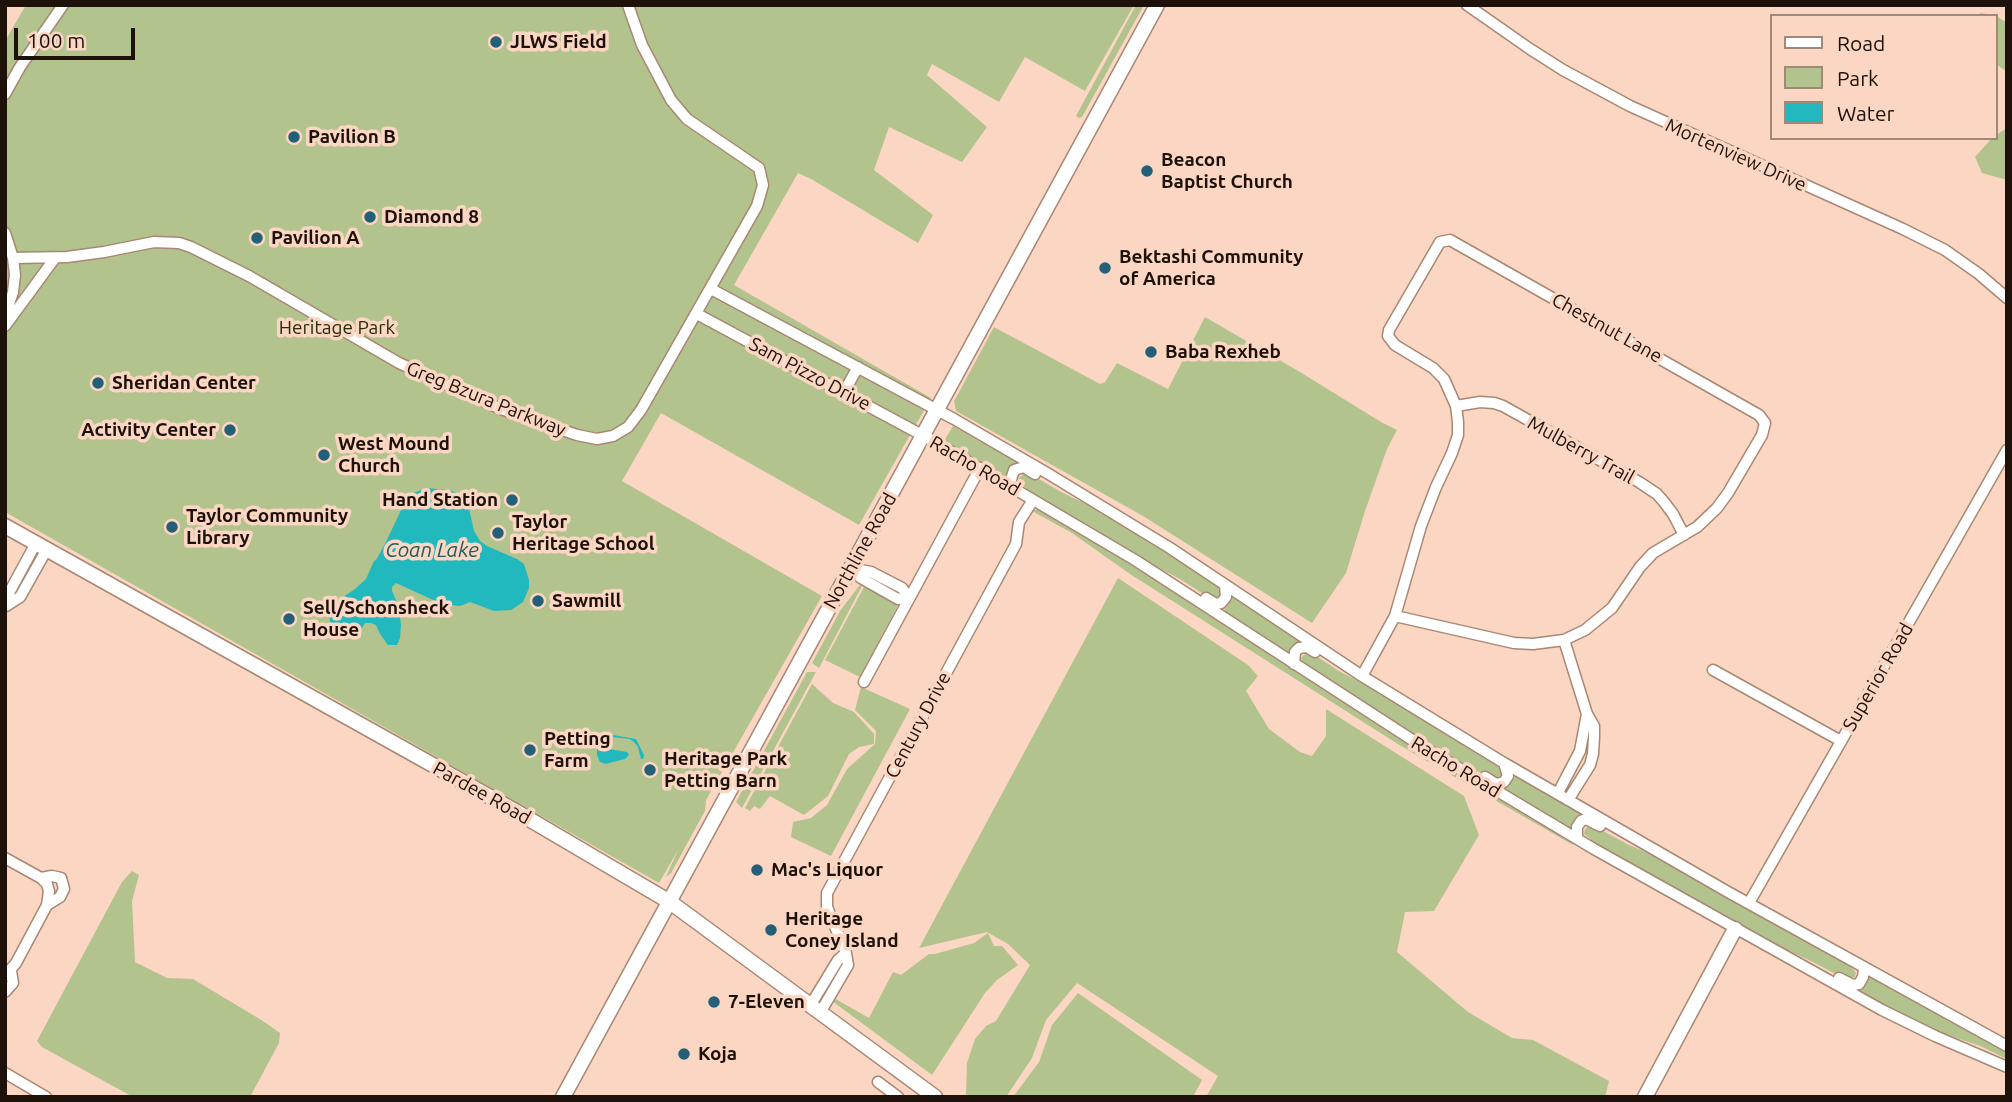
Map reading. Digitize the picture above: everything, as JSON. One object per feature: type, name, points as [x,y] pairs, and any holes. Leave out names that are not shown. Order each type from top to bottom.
[{"type":"main road","name":"Northline Road","points":[[563,1097],[1157,5]]},
{"type":"main road","name":"Pardee Road","points":[[5,526],[517,812],[670,902],[935,1097]]},
{"type":"main road","points":[[1645,1097],[1735,929]]},
{"type":"street","points":[[5,94],[20,67],[63,5]]},
{"type":"street","name":"Greg Bzura Parkway","points":[[13,258],[55,258],[154,242],[179,243],[249,276],[399,363],[501,408],[577,435],[597,439],[613,436],[635,419],[757,206],[763,185],[759,168],[702,131],[687,119],[671,100],[642,45],[628,5]]},
{"type":"street","name":"Mortenview Drive","points":[[1467,5],[1563,70],[1630,106],[1945,250],[2007,298]]},
{"type":"street","points":[[5,233],[13,258],[15,284],[5,316]]},
{"type":"street","name":"Chestnut Lane","points":[[1456,406],[1449,388],[1438,373],[1421,359],[1395,345],[1388,335],[1436,247],[1445,240],[1457,244],[1759,415],[1765,423],[1762,435],[1722,502],[1706,520],[1684,535]]},
{"type":"street","points":[[5,326],[55,258]]},
{"type":"street","name":"Sam Pizzo Drive","points":[[711,289],[937,410]]},
{"type":"street","name":"Sam Pizzo Drive","points":[[697,314],[923,435]]},
{"type":"street","points":[[844,393],[858,367]]},
{"type":"street","name":"Mulberry Trail","points":[[1456,406],[1480,402],[1503,406],[1639,482],[1664,502],[1684,535]]},
{"type":"street","points":[[1362,676],[1395,616],[1420,526],[1452,453],[1458,435],[1456,406]]},
{"type":"street","name":"Racho Road","points":[[937,410],[1106,509],[1362,676],[1504,763],[1864,968],[2007,1046]]},
{"type":"street","name":"Racho Road","points":[[923,435],[1145,566],[1417,743],[1577,839],[1882,1010],[2007,1067]]},
{"type":"street","name":"Superior Road","points":[[1749,903],[2007,450]]},
{"type":"street","points":[[1009,486],[1014,470],[1024,467],[1063,490],[1106,509]]},
{"type":"street","points":[[864,682],[979,468]]},
{"type":"street","name":"Century Drive","points":[[815,1009],[838,960],[846,953],[827,907],[827,893],[1016,544],[1019,522],[1033,500]]},
{"type":"street","points":[[1395,616],[1514,643],[1533,644],[1564,640],[1585,630],[1604,616],[1643,563],[1659,548],[1684,535]]},
{"type":"street","points":[[6,606],[10,591],[41,546]]},
{"type":"street","points":[[1145,566],[1179,580],[1216,604],[1226,597],[1225,585]]},
{"type":"street","points":[[851,568],[861,578],[898,599],[909,597]]},
{"type":"street","points":[[1564,640],[1587,714],[1594,726],[1590,765],[1569,800]]},
{"type":"street","points":[[1294,664],[1295,652],[1299,648],[1307,647],[1340,669],[1382,688]]},
{"type":"street","points":[[1713,670],[1841,741]]},
{"type":"street","points":[[1558,793],[1580,751],[1587,714]]},
{"type":"street","points":[[1417,743],[1457,761],[1496,784],[1504,782],[1508,776],[1504,763]]},
{"type":"street","points":[[1580,751],[1593,754]]},
{"type":"street","points":[[1577,839],[1577,827],[1586,819],[1624,839],[1663,854]]},
{"type":"street","points":[[5,858],[41,878],[49,891],[47,905],[8,973],[13,983],[5,992]]},
{"type":"street","points":[[1766,946],[1813,964],[1853,985],[1861,981],[1864,968]]},
{"type":"street","points":[[5,1073],[46,1097]]},
{"type":"street","points":[[878,1082],[898,1097]]},
{"type":"green space","name":"Heritage Park","points":[[26,5],[1134,5],[1085,91],[1025,57],[999,102],[932,64],[927,75],[987,127],[962,162],[889,127],[874,170],[933,215],[918,243],[798,173],[734,285],[931,398],[859,525],[661,413],[622,481],[822,596],[706,800],[705,811],[671,873],[666,877],[678,850],[659,883],[5,512],[5,41]]},
{"type":"green space","points":[[1136,5],[1144,5],[1082,117],[1079,118],[1076,116]]},
{"type":"green space","points":[[1998,17],[2007,23],[2007,72],[1998,65]]},
{"type":"green space","points":[[2007,128],[2007,180],[1982,173],[1975,157],[1990,140],[1998,140],[1998,134]]},
{"type":"green space","points":[[1205,317],[1397,430],[1387,449],[1346,573],[1312,623],[1143,516],[956,411],[954,401],[994,327],[1100,384],[1105,382],[1117,363],[1168,389]]},
{"type":"green space","points":[[953,426],[1016,463],[1005,477],[960,452],[944,441]]},
{"type":"green space","points":[[1024,474],[1032,475],[1103,512],[1215,584],[1221,591],[1220,596],[1208,597],[1025,489],[1019,481]]},
{"type":"green space","points":[[1039,509],[1171,589],[1395,736],[1570,840],[1573,845],[1401,746],[1130,574],[1072,533],[1032,511]]},
{"type":"green space","points":[[1118,578],[1248,665],[1258,676],[1246,691],[1269,729],[1300,752],[1312,756],[1326,736],[1326,709],[1464,796],[1479,835],[1434,911],[1405,912],[1397,952],[1468,1012],[1512,1038],[1533,1040],[1609,1081],[1605,1097],[1206,1097],[1218,1076],[1077,983],[1046,1020],[1032,1058],[1006,1097],[968,1097],[967,1063],[975,1039],[986,1026],[996,1021],[1030,965],[1008,944],[987,932],[919,948]]},
{"type":"green space","points":[[863,584],[819,668],[812,663],[840,611]]},
{"type":"green space","points":[[865,585],[897,607],[860,677],[825,660]]},
{"type":"green space","points":[[1234,596],[1299,639],[1289,654],[1223,612]]},
{"type":"green space","points":[[1306,653],[1313,654],[1384,695],[1496,764],[1501,769],[1501,775],[1499,778],[1491,778],[1419,740],[1303,663],[1301,658]]},
{"type":"green space","points":[[807,672],[816,672],[742,808],[736,802]]},
{"type":"green space","points":[[812,684],[833,703],[854,712],[874,734],[874,744],[859,747],[849,754],[828,796],[804,815],[770,796],[760,809],[754,806],[750,811],[745,808]]},
{"type":"green space","points":[[861,687],[910,709],[831,856],[791,837],[793,822],[811,818],[827,805],[847,769],[875,744],[876,731],[855,710]]},
{"type":"green space","points":[[1516,776],[1578,811],[1580,815],[1574,821],[1572,829],[1504,790]]},
{"type":"green space","points":[[1588,827],[1596,827],[1670,863],[1850,965],[1856,973],[1855,977],[1845,979],[1769,942],[1591,841],[1584,834]]},
{"type":"green space","points":[[132,871],[139,875],[132,901],[135,962],[167,978],[193,979],[280,1033],[279,1043],[250,1097],[133,1097],[42,1047],[37,1041],[122,882]]},
{"type":"green space","points":[[988,933],[994,946],[1002,946],[1018,965],[997,980],[985,993],[932,1075],[832,1001],[834,998],[869,1018],[893,972],[901,975],[929,954],[974,943]]},
{"type":"green space","points":[[1869,977],[2007,1051],[2007,1059],[1980,1046],[1931,1029],[1860,992]]},
{"type":"green space","points":[[1078,993],[1202,1080],[1193,1097],[1013,1097],[1039,1062],[1052,1025]]},
{"type":"water","name":"Coan Lake","points":[[427,488],[447,490],[464,497],[474,531],[480,541],[524,564],[529,588],[523,602],[511,610],[494,611],[470,602],[460,606],[442,604],[396,583],[392,591],[399,607],[401,625],[397,645],[388,645],[376,625],[371,623],[365,623],[360,631],[353,634],[344,633],[330,625],[330,619],[324,613],[327,608],[366,579],[403,506],[413,493]]},
{"type":"water","points":[[607,734],[636,739],[644,755],[643,759],[638,747],[630,739],[613,737],[608,744],[609,749],[627,752],[629,755],[625,759],[606,764],[600,762],[597,749]]},
{"type":"place","name":"JLWS Field","points":[[496,42]]},
{"type":"place","name":"Pavilion B","points":[[294,137]]},
{"type":"place","name":"Beacon Baptist Church","points":[[1147,171]]},
{"type":"place","name":"Diamond 8","points":[[370,217]]},
{"type":"place","name":"Pavilion A","points":[[257,238]]},
{"type":"place","name":"Bektashi Community of America","points":[[1105,268]]},
{"type":"place","name":"Baba Rexheb","points":[[1151,352]]},
{"type":"place","name":"Sheridan Center","points":[[98,383]]},
{"type":"place","name":"Activity Center","points":[[230,430]]},
{"type":"place","name":"West Mound Church","points":[[324,455]]},
{"type":"place","name":"Hand Station","points":[[512,500]]},
{"type":"place","name":"Taylor Community Library","points":[[172,527]]},
{"type":"place","name":"Taylor Heritage School","points":[[498,533]]},
{"type":"place","name":"Sawmill","points":[[538,601]]},
{"type":"place","name":"Sell/Schonsheck House","points":[[289,619]]},
{"type":"place","name":"Petting Farm","points":[[530,750]]},
{"type":"place","name":"Heritage Park Petting Barn","points":[[650,770]]},
{"type":"place","name":"Mac's Liquor","points":[[757,870]]},
{"type":"place","name":"Heritage Coney Island","points":[[771,930]]},
{"type":"place","name":"7-Eleven","points":[[714,1002]]},
{"type":"place","name":"Koja","points":[[684,1054]]}]
